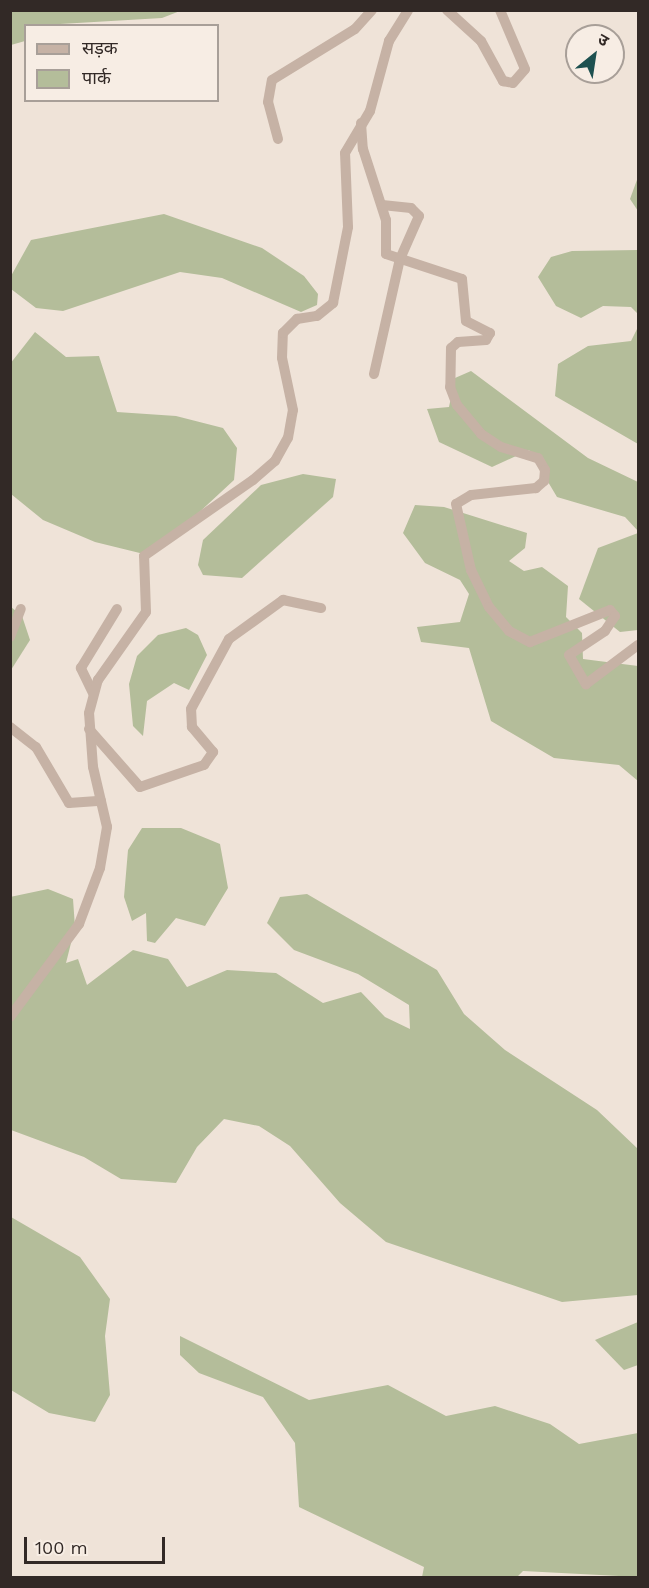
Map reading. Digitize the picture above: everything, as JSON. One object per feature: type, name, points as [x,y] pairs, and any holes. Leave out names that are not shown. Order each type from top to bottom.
[{"type":"street","points":[[278,139],[268,102],[272,80],[355,29],[372,10]]},
{"type":"street","points":[[10,1017],[79,924],[93,894],[106,846],[89,729],[93,693],[146,612],[142,566],[151,546],[253,480],[275,461],[288,438],[293,410],[280,344],[287,325],[317,316],[333,303],[348,227],[345,153],[375,98],[389,41],[408,10]]},
{"type":"street","points":[[447,10],[481,41],[503,81],[513,83],[525,69],[500,10]]},
{"type":"street","points":[[361,123],[363,149],[382,205],[386,254],[399,262],[462,279],[466,321],[490,333],[486,340],[458,342],[451,348],[450,387],[456,405],[481,434],[501,447],[538,458],[545,470],[544,481],[536,488],[471,495],[456,504],[471,570],[489,607],[509,631],[530,642],[610,610],[615,616],[605,631],[569,655],[586,684],[639,645]]},
{"type":"street","points":[[374,374],[399,262],[418,213],[382,205]]},
{"type":"street","points":[[89,729],[140,787],[204,765],[213,752],[192,727],[191,709],[229,639],[283,600],[321,608]]},
{"type":"street","points":[[10,637],[21,609]]},
{"type":"street","points":[[93,693],[81,668],[117,609]]},
{"type":"street","points":[[10,727],[36,747],[69,803],[101,801]]},
{"type":"green space","points":[[11,10],[180,10],[162,18],[24,24],[24,41],[11,45]]},
{"type":"green space","points":[[638,177],[638,211],[630,199]]},
{"type":"green space","points":[[164,214],[262,248],[304,276],[318,294],[317,305],[301,312],[222,278],[180,272],[63,311],[36,308],[11,289],[11,276],[31,240]]},
{"type":"green space","points":[[638,250],[638,314],[631,307],[603,306],[581,318],[556,306],[538,277],[551,257],[572,251]]},
{"type":"green space","points":[[638,327],[638,444],[555,396],[558,364],[588,346],[631,341]]},
{"type":"green space","points":[[35,332],[66,357],[99,356],[117,412],[176,416],[223,428],[237,448],[234,480],[152,556],[95,542],[43,520],[11,494],[10,364]]},
{"type":"green space","points":[[471,371],[588,458],[638,482],[638,531],[625,517],[557,497],[529,450],[492,467],[439,442],[427,409],[449,407],[455,378]]},
{"type":"green space","points":[[303,474],[336,479],[333,497],[242,578],[203,575],[198,565],[203,540],[261,485]]},
{"type":"green space","points":[[415,505],[444,507],[527,533],[525,548],[509,561],[524,571],[542,567],[568,586],[566,617],[582,633],[583,659],[638,666],[638,781],[619,765],[554,758],[491,721],[469,648],[421,642],[417,627],[460,622],[469,594],[460,580],[425,563],[403,533]]},
{"type":"green space","points":[[638,533],[638,630],[620,632],[579,599],[598,548]]},
{"type":"green space","points":[[11,607],[22,616],[30,640],[11,670]]},
{"type":"green space","points":[[186,628],[198,635],[207,655],[189,690],[174,683],[147,701],[143,736],[133,726],[129,684],[137,656],[158,635]]},
{"type":"green space","points":[[142,828],[181,828],[220,844],[228,888],[205,926],[176,918],[155,943],[147,941],[146,913],[132,921],[124,897],[128,850]]},
{"type":"green space","points":[[48,889],[73,899],[75,927],[66,963],[78,959],[87,985],[133,950],[168,959],[187,987],[227,970],[276,973],[323,1003],[361,992],[385,1017],[410,1029],[409,1005],[358,974],[294,950],[267,923],[280,897],[307,894],[437,970],[464,1014],[505,1050],[597,1110],[638,1149],[638,1295],[562,1302],[386,1242],[340,1203],[290,1146],[259,1126],[224,1119],[197,1147],[176,1183],[121,1179],[84,1157],[11,1130],[10,897]]},
{"type":"green space","points":[[11,1217],[80,1257],[110,1299],[105,1336],[110,1395],[95,1422],[49,1413],[11,1390]]},
{"type":"green space","points":[[638,1322],[638,1365],[624,1370],[595,1340]]},
{"type":"green space","points":[[180,1336],[309,1400],[388,1385],[446,1416],[495,1406],[550,1424],[579,1444],[638,1433],[638,1577],[523,1571],[517,1577],[422,1577],[424,1567],[299,1507],[295,1443],[263,1397],[199,1373],[180,1355]]}]
